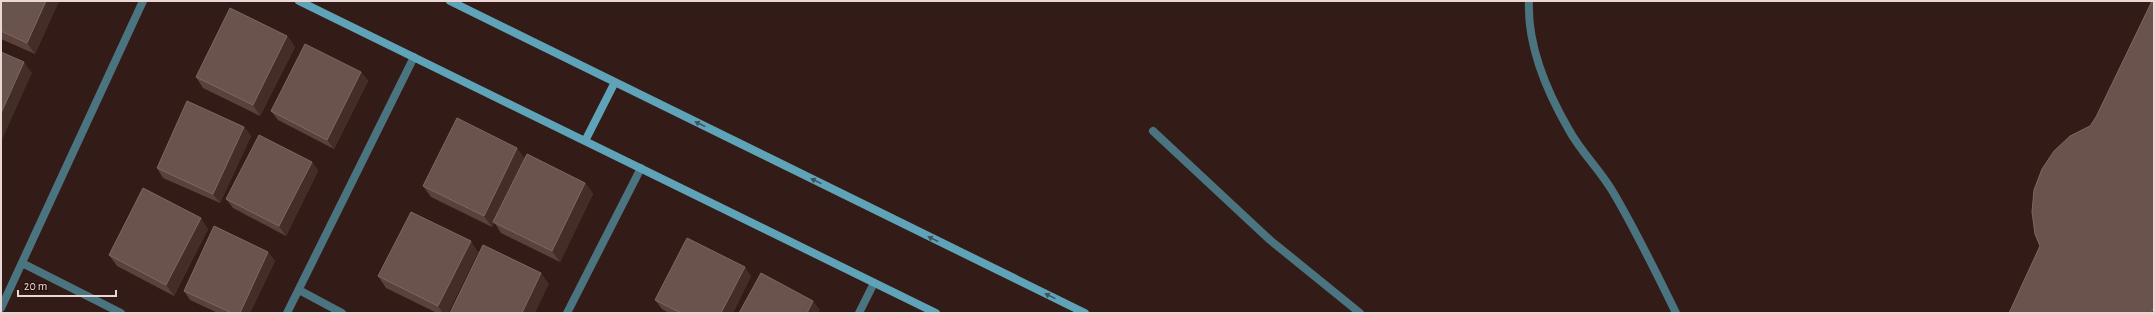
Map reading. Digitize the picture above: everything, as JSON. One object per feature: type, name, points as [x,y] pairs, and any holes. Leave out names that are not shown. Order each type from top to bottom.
[{"type":"street","points":[[1,308],[143,1]]},
{"type":"street","points":[[299,1],[936,313]]},
{"type":"street","points":[[450,1],[1085,313]]},
{"type":"street","points":[[1529,1],[1529,18],[1541,72],[1569,130],[1612,190],[1652,262],[1676,313]]},
{"type":"street","points":[[288,313],[414,57]]},
{"type":"street","points":[[584,141],[615,82]]},
{"type":"street","points":[[1153,131],[1270,240],[1360,313]]},
{"type":"street","points":[[567,313],[641,168]]},
{"type":"street","points":[[22,263],[121,313]]},
{"type":"street","points":[[860,313],[874,283]]},
{"type":"street","points":[[299,290],[342,313]]},
{"type":"building","points":[[1,1],[46,1],[27,43],[1,31]]},
{"type":"building","points":[[2152,1],[2154,1],[2154,307],[2151,313],[2009,313],[2040,246],[2035,234],[2032,212],[2034,190],[2042,169],[2054,151],[2070,136],[2090,126],[2096,117]]},
{"type":"building","points":[[230,8],[287,36],[253,105],[196,77]]},
{"type":"building","points":[[305,44],[361,72],[327,140],[271,111]]},
{"type":"building","points":[[1,52],[24,62],[1,113]]},
{"type":"building","points":[[187,101],[244,127],[213,194],[157,168]]},
{"type":"building","points":[[457,118],[517,148],[484,216],[423,186]]},
{"type":"building","points":[[259,135],[312,162],[279,226],[226,199]]},
{"type":"building","points":[[527,154],[585,183],[552,251],[493,222]]},
{"type":"building","points":[[143,188],[201,218],[166,285],[109,255]]},
{"type":"building","points":[[411,212],[471,241],[438,306],[378,276]]},
{"type":"building","points":[[214,226],[268,252],[240,313],[232,313],[184,291]]},
{"type":"building","points":[[687,238],[745,267],[721,313],[681,313],[655,300]]},
{"type":"building","points":[[483,245],[541,273],[522,313],[450,313]]},
{"type":"building","points":[[761,273],[813,301],[807,313],[739,313]]}]
